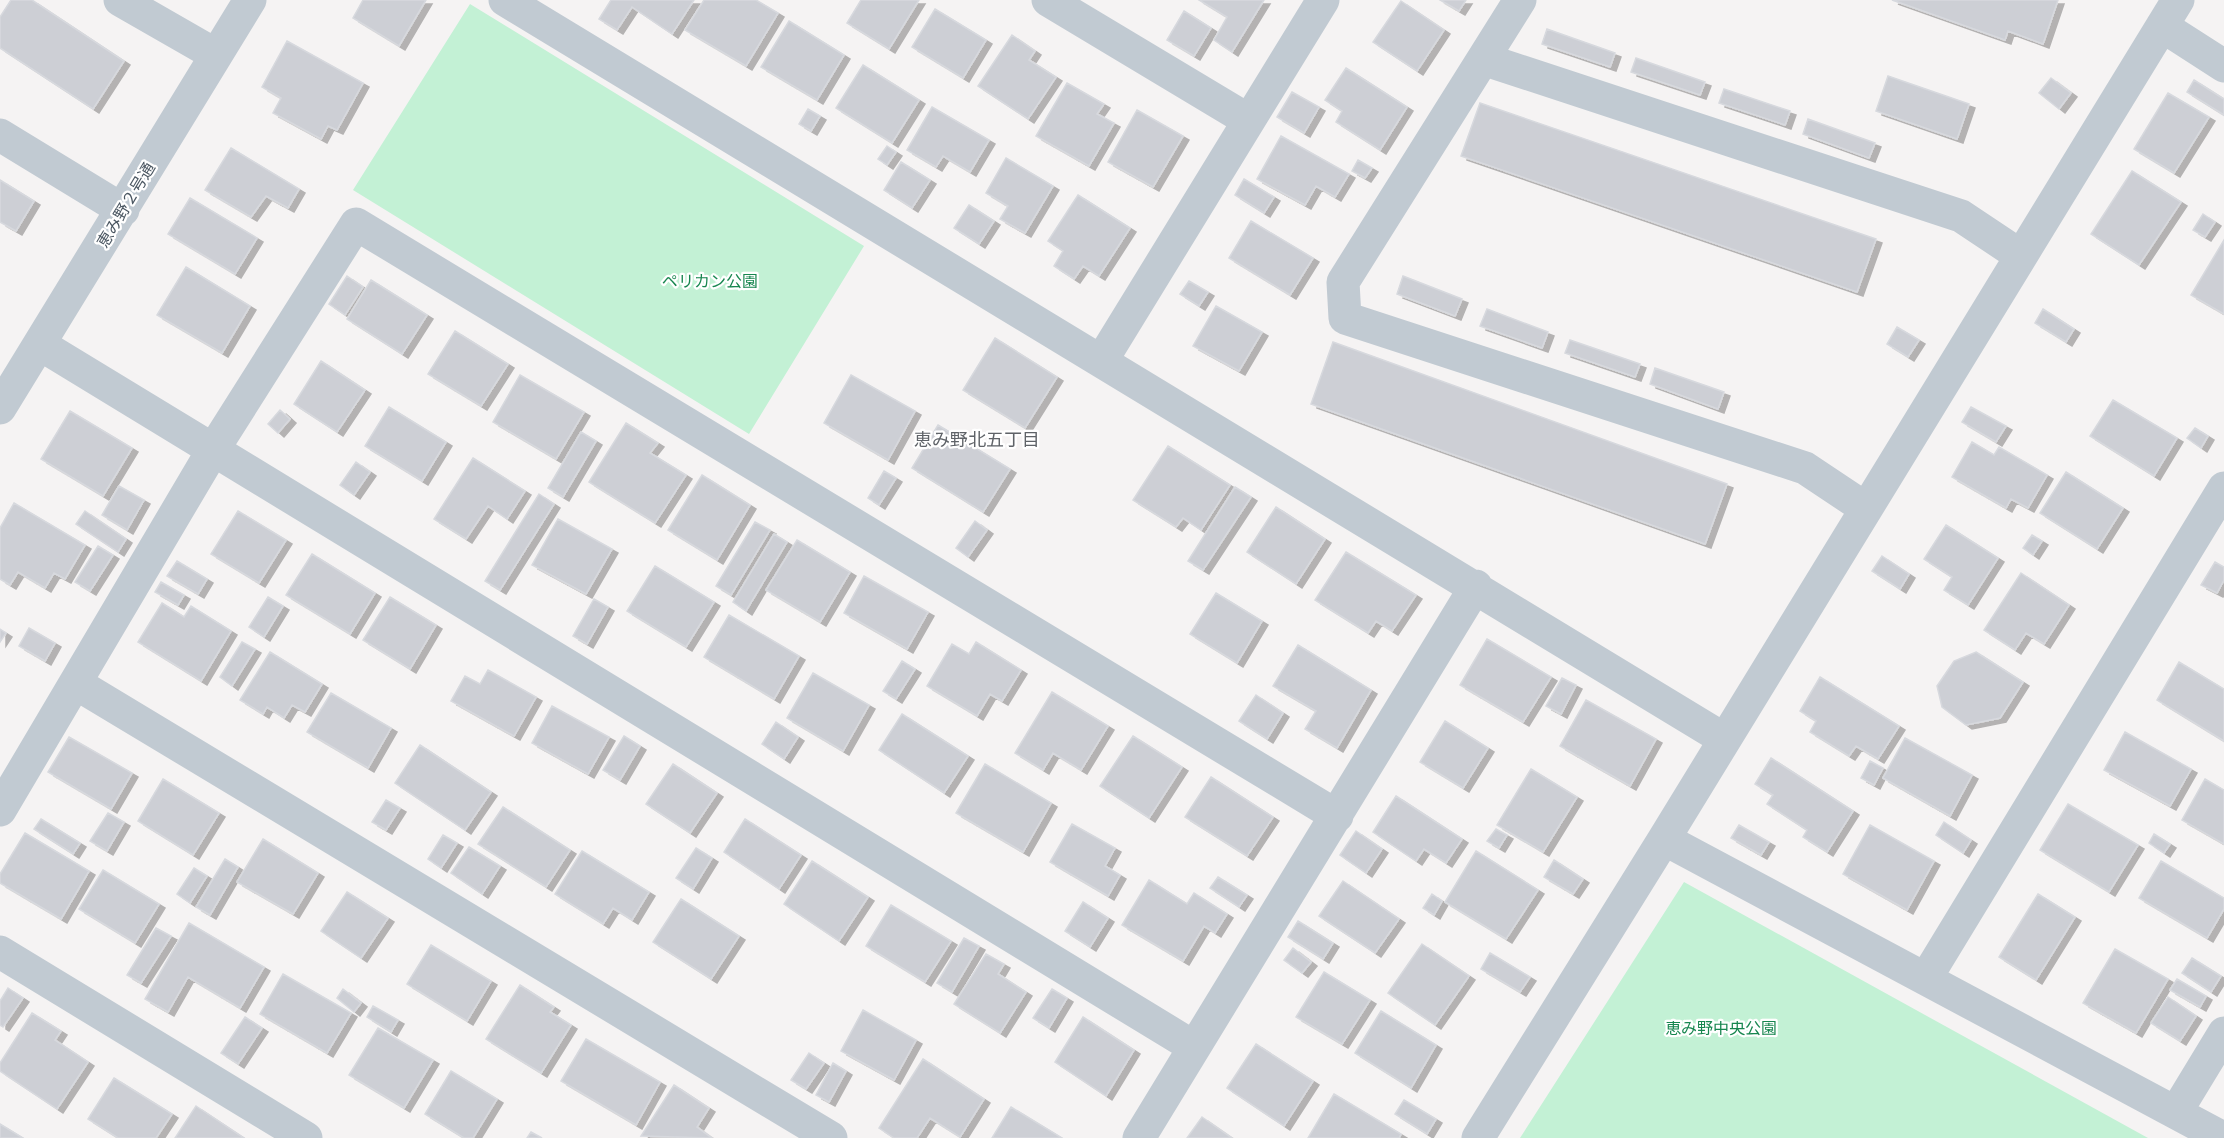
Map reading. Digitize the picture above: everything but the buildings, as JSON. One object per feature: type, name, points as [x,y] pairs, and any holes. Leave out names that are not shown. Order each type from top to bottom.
[{"type":"street","points":[[120,0],[216,56]]},
{"type":"street","name":"恵み野２号通","points":[[0,408],[41,345],[250,0]]},
{"type":"street","points":[[505,0],[1476,586],[1724,739]]},
{"type":"street","points":[[1048,0],[1248,120]]},
{"type":"street","points":[[1102,360],[1323,0]]},
{"type":"street","points":[[1520,0],[1343,282],[1345,318],[1805,468],[1865,508]]},
{"type":"street","points":[[1478,1138],[2170,13],[2224,66]]},
{"type":"street","points":[[1483,58],[1961,216],[2020,256]]},
{"type":"street","points":[[0,135],[123,210]]},
{"type":"street","points":[[0,810],[77,684],[213,450],[356,224],[1337,816]]},
{"type":"street","points":[[41,345],[1194,1047]]},
{"type":"street","points":[[1926,978],[2224,488]]},
{"type":"street","points":[[1139,1138],[1476,586]]},
{"type":"street","points":[[77,684],[831,1138]]},
{"type":"street","points":[[1664,839],[2223,1138]]},
{"type":"street","points":[[0,952],[306,1138]]},
{"type":"street","points":[[2176,1112],[2224,1033]]},
{"type":"green space","name":"ペリカン公園","points":[[470,4],[864,246],[749,434],[353,190]]},
{"type":"green space","name":"恵み野中央公園","points":[[1684,882],[2148,1138],[1520,1138]]},
{"type":"district","name":"恵み野北五丁目","points":[[977,440]]}]
